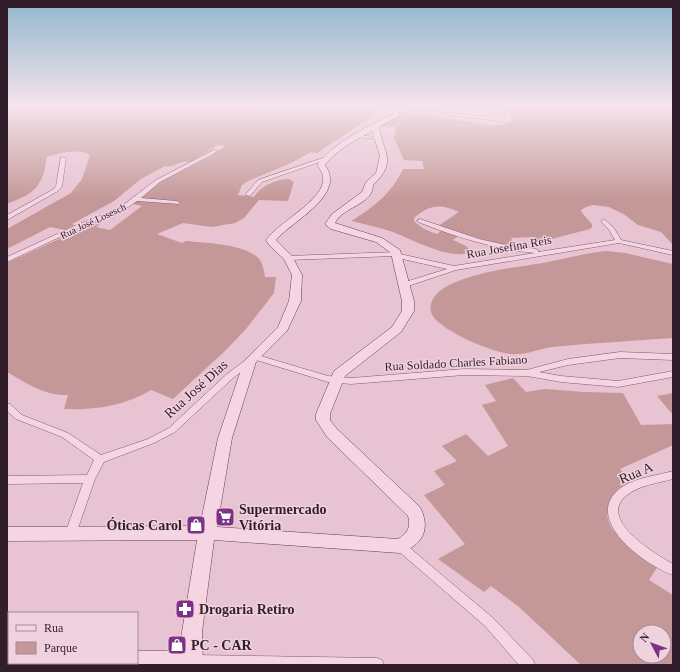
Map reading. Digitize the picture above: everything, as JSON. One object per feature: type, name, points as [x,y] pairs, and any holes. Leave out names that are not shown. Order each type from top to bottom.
[{"type":"street","points":[[248,195],[258,182],[324,159],[356,137]]},
{"type":"street","points":[[7,534],[207,533],[400,546],[409,541],[416,534],[418,528],[417,518],[406,504],[326,426],[323,420],[323,414],[335,380],[342,370],[386,338],[402,322],[408,311],[405,285],[397,255],[392,249],[379,240],[334,227],[330,224],[330,220],[334,215],[349,207],[368,192],[369,184],[380,174],[384,156],[377,138],[371,137]]},
{"type":"street","name":"Rua José Losesch","points":[[7,260],[80,225],[120,210],[136,199],[150,186],[164,177],[216,151]]},
{"type":"street","points":[[7,218],[56,190],[64,158]]},
{"type":"street","points":[[193,663],[192,632],[207,533],[225,438],[252,359],[283,328],[295,301],[297,275],[288,258],[272,243],[272,238],[322,194],[328,180],[327,174],[321,164],[324,159]]},
{"type":"street","points":[[136,199],[177,203]]},
{"type":"street","points":[[420,221],[460,236],[501,247],[548,252]]},
{"type":"street","points":[[604,221],[612,229],[619,241]]},
{"type":"street","name":"Rua Josefina Reis","points":[[405,285],[455,268],[619,241],[673,252]]},
{"type":"street","points":[[288,258],[397,255],[455,268]]},
{"type":"street","name":"Rua Soldado Charles Fabiano","points":[[252,359],[335,380],[351,381],[464,372],[527,373],[568,362],[620,355],[673,358]]},
{"type":"street","name":"Rua José Dias","points":[[100,459],[151,441],[172,430],[235,371],[252,359]]},
{"type":"street","points":[[527,373],[561,379],[618,384],[673,374]]},
{"type":"street","points":[[7,406],[19,417],[65,435],[100,459],[90,479],[71,534]]},
{"type":"street","name":"Rua A","points":[[673,475],[639,485],[623,492],[615,501],[612,511],[616,525],[624,535],[640,549],[673,570]]},
{"type":"street","points":[[7,480],[90,479]]},
{"type":"street","points":[[400,546],[485,617],[528,665]]},
{"type":"street","points":[[146,662],[377,665]]},
{"type":"green space","points":[[7,137],[341,137],[317,153],[311,152],[291,163],[248,181],[242,185],[238,195],[254,197],[265,186],[279,180],[289,179],[294,182],[288,201],[259,200],[244,218],[235,223],[212,227],[183,223],[157,234],[182,243],[186,241],[236,247],[254,255],[260,260],[265,277],[276,277],[274,293],[246,329],[226,350],[173,399],[151,390],[131,400],[109,406],[87,409],[64,409],[68,395],[60,395],[44,391],[7,372],[7,263],[111,215],[96,227],[110,230],[142,206],[133,204],[137,200],[177,204],[179,202],[139,199],[162,181],[211,156],[225,146],[218,145],[190,162],[187,161],[171,166],[165,166],[141,179],[114,201],[72,224],[74,225],[65,230],[50,227],[7,249],[7,229],[71,193],[82,179],[90,155],[74,152],[47,157],[45,170],[34,190],[7,204]]},
{"type":"green space","points":[[673,137],[673,245],[661,232],[638,225],[625,215],[609,207],[593,205],[581,210],[592,224],[590,229],[540,242],[534,237],[511,238],[515,246],[495,243],[438,226],[459,212],[447,208],[431,208],[425,210],[414,218],[414,221],[431,232],[437,234],[441,231],[458,236],[453,240],[469,249],[466,253],[459,254],[439,251],[390,231],[351,221],[374,205],[387,193],[403,169],[424,169],[422,161],[404,160],[394,138]]},
{"type":"green space","points":[[606,251],[625,253],[673,264],[673,338],[552,347],[526,353],[510,354],[474,343],[456,334],[438,322],[431,313],[431,304],[437,294],[448,286],[463,279],[499,270]]},
{"type":"green space","points":[[513,378],[526,392],[545,389],[623,393],[641,425],[673,424],[673,445],[620,469],[632,483],[625,486],[614,496],[610,502],[607,515],[613,530],[658,566],[649,580],[673,595],[673,665],[581,665],[519,607],[491,586],[484,592],[438,559],[465,544],[424,495],[445,485],[434,471],[457,461],[442,446],[466,434],[488,456],[508,446],[482,405],[496,401],[485,385]]},
{"type":"green space","points":[[673,393],[673,415],[657,396]]},
{"type":"place","name":"Supermercado Vitória","points":[[225,517]]},
{"type":"place","name":"Óticas Carol","points":[[196,525]]},
{"type":"place","name":"Drogaria Retiro","points":[[185,609]]},
{"type":"place","name":"PC - CAR","points":[[177,645]]}]
